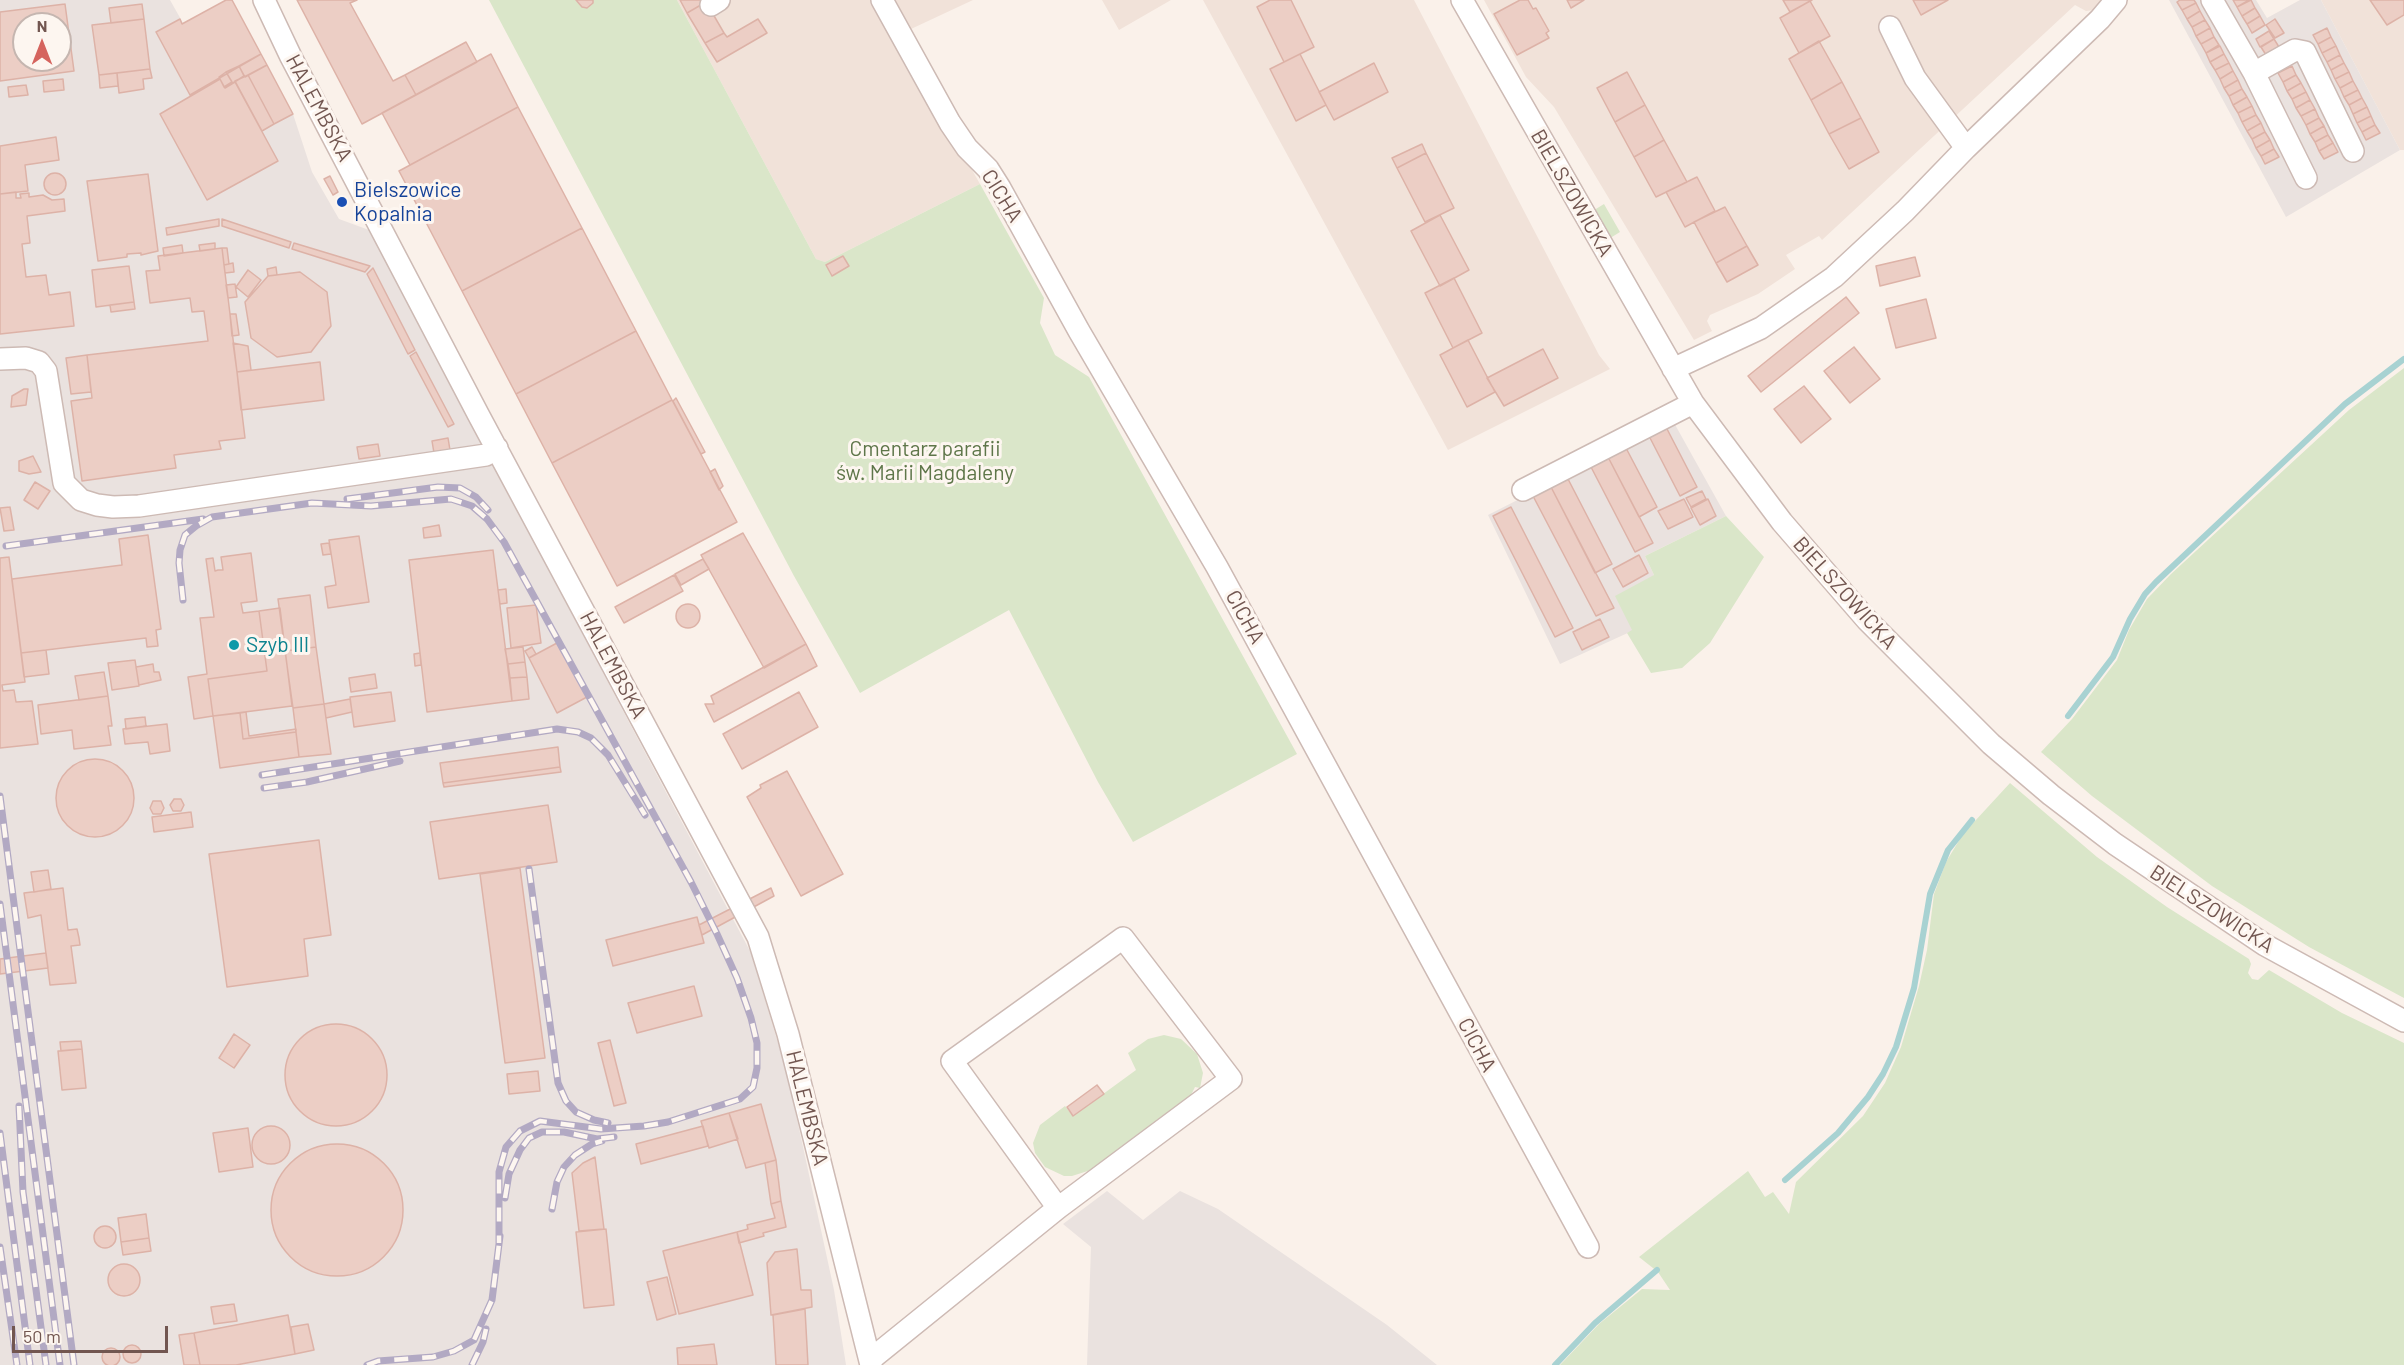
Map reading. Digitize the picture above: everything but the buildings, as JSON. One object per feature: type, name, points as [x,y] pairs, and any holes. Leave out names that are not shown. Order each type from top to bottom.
[{"type":"street","name":"HALEMBSKA","points":[[264,0],[291,57],[497,448],[758,937],[788,1034],[870,1363]]},
{"type":"street","name":"CICHA","points":[[882,0],[950,123],[967,148],[995,179],[1216,567],[1588,1247]]},
{"type":"street","name":"BIELSZOWICKA","points":[[1462,0],[1693,403],[1782,522],[1867,620],[1991,744],[2051,795],[2115,844],[2265,945],[2404,1021]]},
{"type":"street","points":[[1672,369],[1761,328],[1834,277],[1905,211],[1966,148],[2100,19],[2116,0]]},
{"type":"street","points":[[2212,0],[2254,73],[2306,178]]},
{"type":"street","points":[[1890,27],[1916,78],[1966,148]]},
{"type":"street","points":[[2254,73],[2295,50],[2305,52],[2353,151]]},
{"type":"street","points":[[0,359],[26,358],[39,362],[46,371],[64,483],[81,500],[97,505],[139,506],[486,455],[497,448]]},
{"type":"street","points":[[1523,490],[1693,403]]},
{"type":"street","points":[[870,1363],[1058,1208],[1230,1079],[1123,938],[952,1061],[1058,1208]]},
{"type":"shaded area","points":[[0,0],[170,0],[183,23],[226,0],[232,0],[293,114],[312,172],[339,219],[369,230],[751,953],[787,1073],[834,1290],[846,1365],[0,1365]]},
{"type":"shaded area","points":[[677,0],[973,0],[896,36],[980,184],[825,262],[816,259]]},
{"type":"shaded area","points":[[1102,0],[1171,0],[1119,30]]},
{"type":"shaded area","points":[[1203,0],[1414,0],[1599,355],[1610,369],[1448,450]]},
{"type":"shaded area","points":[[1484,0],[2105,0],[2103,5],[2094,10],[2086,11],[2075,5],[1822,240],[1819,236],[1786,255],[1795,269],[1758,294],[1710,315],[1707,321],[1712,331],[1694,340],[1554,107],[1526,77]]},
{"type":"shaded area","points":[[2169,0],[2256,0],[2267,18],[2300,0],[2321,0],[2400,150],[2286,217]]},
{"type":"shaded area","points":[[2321,0],[2404,0],[2404,150],[2400,150]]},
{"type":"shaded area","points":[[1673,421],[1726,516],[1645,556],[1654,575],[1632,631],[1560,664],[1488,515]]},
{"type":"shaded area","points":[[1107,1191],[1143,1220],[1180,1191],[1218,1209],[1387,1325],[1437,1365],[1087,1365],[1091,1247],[1063,1224]]},
{"type":"green space","name":"Cmentarz parafii św. Marii Magdaleny","points":[[489,0],[677,0],[816,259],[825,262],[980,184],[1044,298],[1040,323],[1055,355],[1089,377],[1297,754],[1133,842],[1098,782],[1009,610],[860,693],[794,576]]},
{"type":"green space","points":[[1604,204],[1620,232],[1607,240],[1591,212]]},
{"type":"green space","points":[[2404,368],[2404,998],[2309,947],[2212,886],[2092,796],[2041,752],[2072,719],[2117,660],[2129,630],[2147,599],[2171,574],[2349,410]]},
{"type":"green space","points":[[1726,516],[1764,557],[1710,643],[1682,668],[1651,673],[1627,633],[1632,630],[1615,596],[1654,575],[1645,556]]},
{"type":"green space","points":[[2010,783],[2097,857],[2167,907],[2249,959],[2251,964],[2248,973],[2252,979],[2258,980],[2269,970],[2342,1013],[2404,1043],[2404,1365],[1560,1365],[1599,1324],[1642,1289],[1670,1290],[1658,1272],[1639,1257],[1748,1171],[1765,1197],[1773,1192],[1789,1214],[1796,1182],[1863,1116],[1885,1083],[1901,1047],[1919,986],[1927,950],[1934,894],[1946,862],[1963,834]]},
{"type":"green space","points":[[1164,1035],[1181,1039],[1197,1054],[1203,1073],[1200,1088],[1195,1087],[1190,1097],[1094,1169],[1072,1176],[1064,1176],[1045,1167],[1035,1153],[1033,1143],[1040,1125],[1065,1106],[1073,1116],[1136,1070],[1128,1053],[1148,1039]]},
{"type":"waterway","points":[[2068,716],[2113,657],[2130,619],[2145,594],[2156,582],[2345,404],[2404,359]]},
{"type":"waterway","points":[[1785,1180],[1838,1133],[1868,1097],[1883,1074],[1896,1047],[1914,988],[1930,894],[1948,850],[1972,820]]},
{"type":"waterway","points":[[1555,1365],[1595,1323],[1657,1270]]},
{"type":"railway","points":[[347,499],[438,487],[460,488],[476,497],[488,510]]},
{"type":"railway","points":[[183,600],[179,563],[185,535],[212,517],[312,503],[371,506],[451,499],[472,506],[487,519],[504,542],[691,882],[717,934],[737,978],[757,1043],[757,1068],[753,1087],[740,1099],[668,1122],[601,1129],[540,1121],[520,1131],[506,1147],[499,1172],[499,1243]]},
{"type":"railway","points":[[6,546],[203,519]]},
{"type":"railway","points":[[262,775],[557,729],[578,732],[591,738],[608,755],[645,815]]},
{"type":"railway","points":[[264,788],[307,782],[400,761]]},
{"type":"railway","points":[[0,796],[74,1365]]},
{"type":"railway","points":[[529,869],[558,1083],[566,1101],[576,1112],[608,1123]]},
{"type":"railway","points":[[0,904],[60,1365]]},
{"type":"railway","points":[[19,1106],[23,1192],[46,1365]]},
{"type":"railway","points":[[505,1198],[509,1174],[520,1150],[529,1138],[542,1132],[564,1132],[597,1139],[614,1137]]},
{"type":"railway","points":[[0,1133],[30,1365]]},
{"type":"railway","points":[[552,1209],[557,1182],[564,1167],[575,1155],[592,1144],[602,1141]]},
{"type":"railway","points":[[367,1365],[378,1361],[433,1357],[454,1351],[474,1340],[492,1300],[500,1236]]},
{"type":"railway","points":[[0,1247],[17,1365]]},
{"type":"railway","points":[[472,1365],[483,1342],[486,1329]]},
{"type":"place","name":"Bielszowice Kopalnia","points":[[342,202]]},
{"type":"place","name":"Szyb III","points":[[234,645]]}]
